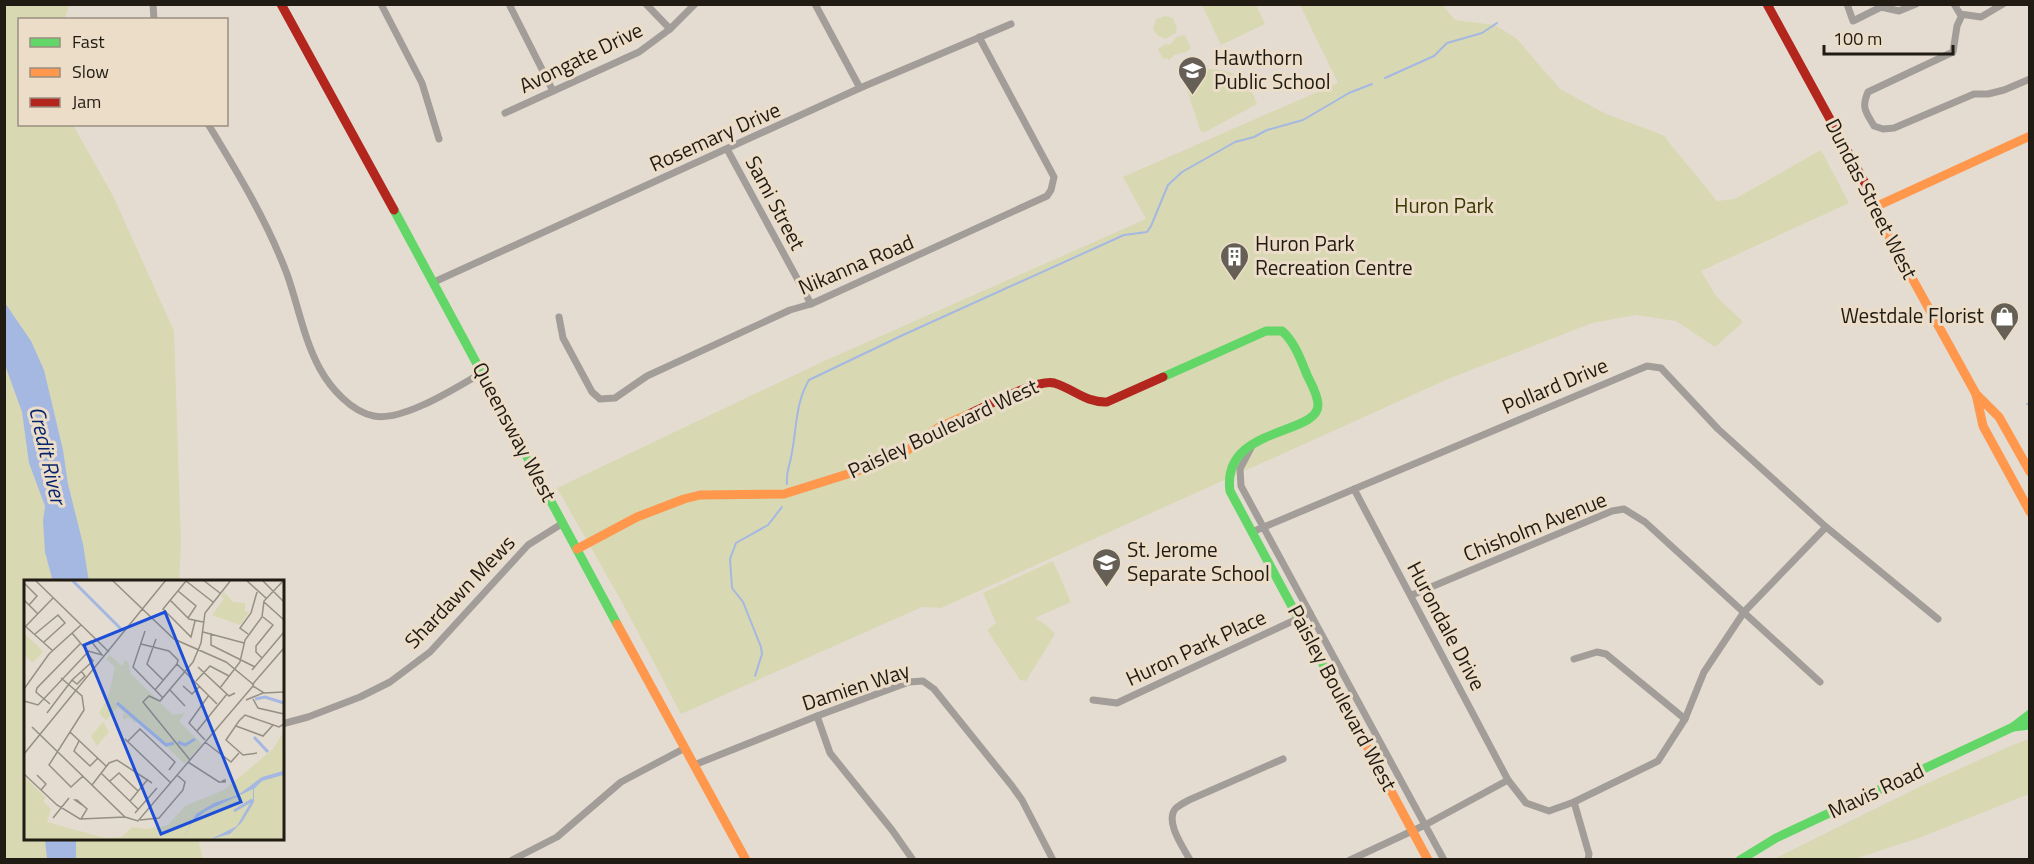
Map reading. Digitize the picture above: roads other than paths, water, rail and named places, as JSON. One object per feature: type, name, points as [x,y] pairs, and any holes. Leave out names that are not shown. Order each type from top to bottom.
[{"type":"street","name":"Queensway West","points":[[281,4],[483,372],[746,860]]},
{"type":"street","points":[[381,4],[422,82],[440,139]]},
{"type":"street","points":[[508,4],[552,91]]},
{"type":"street","points":[[646,4],[670,29]]},
{"type":"street","name":"Avongate Drive","points":[[505,113],[639,52],[670,29],[694,4]]},
{"type":"street","points":[[815,4],[860,88]]},
{"type":"street","name":"Dundas Street West","points":[[1767,4],[1837,131],[1896,251],[1976,393],[1999,417],[2030,472]]},
{"type":"street","points":[[1847,4],[1853,21],[1881,7],[1899,11],[1916,4]]},
{"type":"street","points":[[1954,4],[1962,15],[1981,17],[2003,4]]},
{"type":"street","points":[[1962,15],[1957,26],[1953,52],[1868,92],[1864,103],[1865,110],[1874,126],[1883,129],[1894,128],[1974,94],[1996,92],[2030,79]]},
{"type":"street","name":"Rosemary Drive","points":[[434,282],[860,88],[1011,24]]},
{"type":"street","name":"Nikanna Road","points":[[559,317],[563,338],[592,392],[600,399],[615,398],[647,376],[789,310],[811,304],[1047,196],[1054,177],[979,36]]},
{"type":"street","points":[[209,126],[252,195],[286,273],[313,354],[321,370],[342,398],[373,416],[389,417],[407,412],[483,372]]},
{"type":"street","points":[[1875,207],[2030,136]]},
{"type":"street","name":"Sami Street","points":[[727,149],[811,304]]},
{"type":"street","name":"Paisley Boulevard West","points":[[577,549],[639,517],[688,497],[784,494],[870,467],[908,450],[939,427],[1039,383],[1053,382],[1095,404],[1107,402],[1277,329],[1292,340],[1318,405],[1312,418],[1253,446],[1236,459],[1231,467],[1228,480],[1232,496],[1428,860]]},
{"type":"street","name":"Pollard Drive","points":[[1252,532],[1647,366],[1661,368],[1718,429],[1826,527],[1938,619]]},
{"type":"street","name":"Dundas Street West","points":[[1976,393],[1983,426],[2030,512]]},
{"type":"street","name":"Paisley Boulevard West","points":[[1253,446],[1242,463],[1239,480],[1444,860]]},
{"type":"street","name":"Hurondale Drive","points":[[1354,489],[1508,780],[1526,803],[1549,811],[1574,802],[1658,761],[1685,719],[1704,672],[1744,612],[1826,527]]},
{"type":"street","name":"Chisholm Avenue","points":[[1412,595],[1612,511],[1624,509],[1645,522],[1744,612]]},
{"type":"street","name":"Shardawn Mews","points":[[284,723],[360,697],[390,682],[430,652],[518,553],[563,523]]},
{"type":"street","points":[[1744,612],[1820,682]]},
{"type":"street","name":"Huron Park Place","points":[[1094,700],[1118,703],[1310,613]]},
{"type":"street","points":[[1574,659],[1597,652],[1606,654],[1685,719]]},
{"type":"street","name":"Damien Way","points":[[694,765],[909,682],[923,681],[934,689],[1012,786],[1053,860]]},
{"type":"street","name":"Mavis Road","points":[[1740,860],[1776,838],[2013,727],[2030,714]]},
{"type":"street","points":[[817,716],[830,753],[913,860]]},
{"type":"street","name":"Mavis Road","points":[[2013,727],[2030,725]]},
{"type":"street","points":[[512,860],[557,837],[621,782],[684,748]]},
{"type":"street","points":[[1190,860],[1172,820],[1175,809],[1189,800],[1283,759]]},
{"type":"street","points":[[1350,860],[1425,825],[1508,780]]},
{"type":"street","points":[[1574,802],[1589,854],[1588,860]]},
{"type":"water","name":"Credit River","points":[[5,303],[31,341],[44,370],[63,450],[89,580],[52,580],[45,552],[43,521],[45,506],[29,463],[22,412],[5,365]]},
{"type":"water","points":[[45,840],[76,840],[76,859],[47,859]]},
{"type":"waterway","points":[[1385,78],[1434,56],[1447,43],[1482,33],[1497,23]]},
{"type":"waterway","points":[[787,484],[798,410],[809,380],[1124,235],[1147,232],[1168,185],[1182,172],[1235,142],[1303,120],[1349,93],[1372,84]]},
{"type":"waterway","points":[[755,676],[762,654],[761,647],[743,602],[732,588],[730,559],[736,543],[768,525],[782,507]]},
{"type":"place","name":"Hawthorn Public School","points":[[1193,96]]},
{"type":"place","name":"Huron Park Recreation Centre","points":[[1234,282]]},
{"type":"place","name":"Westdale Florist","points":[[2005,342]]},
{"type":"place","name":"St. Jerome Separate School","points":[[1106,588]]},
{"type":"park label","name":"Huron Park","points":[[1444,206]]}]
